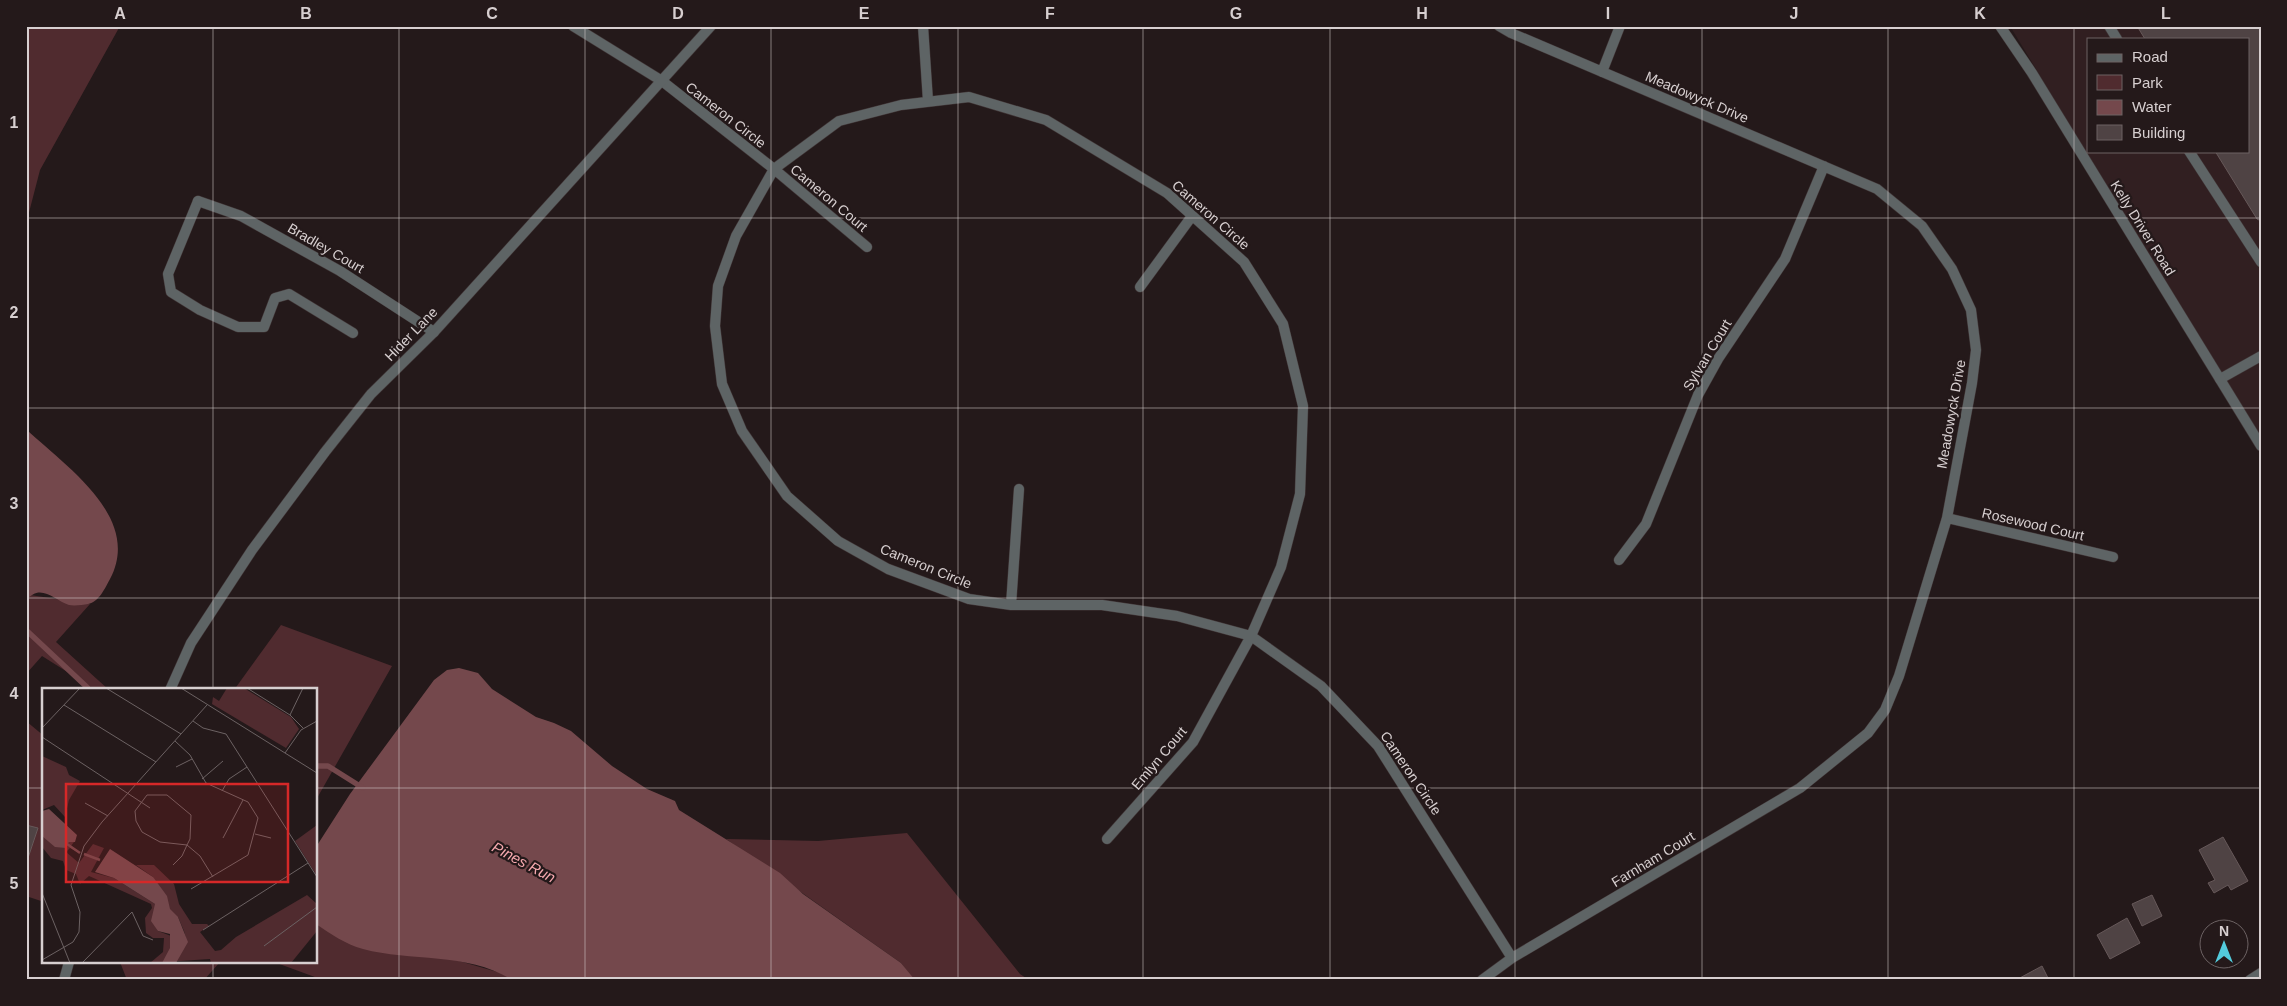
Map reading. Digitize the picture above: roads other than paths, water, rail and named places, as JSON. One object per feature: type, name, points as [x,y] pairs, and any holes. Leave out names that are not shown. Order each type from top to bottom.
[{"type":"street","name":"Cameron Circle","points":[[573,26],[662,81],[774,170]]},
{"type":"street","name":"Hider Lane","points":[[171,688],[191,643],[258,542],[371,394],[434,332],[711,26]]},
{"type":"street","points":[[923,26],[928,101]]},
{"type":"street","name":"Meadowyck Drive","points":[[1499,26],[1876,189],[1922,226],[1952,268],[1971,310],[1976,350],[1947,518],[1899,676],[1885,710],[1868,733],[1837,760]]},
{"type":"street","points":[[1602,72],[1620,26]]},
{"type":"street","name":"Kelly Driver Road","points":[[2000,26],[2032,73],[2261,446]]},
{"type":"street","points":[[2109,26],[2116,38]]},
{"type":"street","name":"Cameron Circle","points":[[1251,636],[1281,567],[1300,494],[1303,406],[1283,324],[1244,262],[1167,193],[1046,120],[969,97],[901,105],[839,122],[774,170],[736,236],[718,286],[715,326],[722,384],[742,431],[787,496],[838,541],[888,569],[969,599],[1011,605],[1102,605],[1177,616],[1251,636],[1322,686],[1378,746],[1512,958]]},
{"type":"street","points":[[2190,152],[2261,262]]},
{"type":"street","name":"Sylvan Court","points":[[1619,560],[1646,524],[1698,394],[1718,359],[1785,259],[1824,166]]},
{"type":"street","name":"Cameron Court","points":[[774,170],[867,247]]},
{"type":"street","name":"Bradley Court","points":[[353,333],[289,294],[275,298],[264,327],[238,326],[200,310],[170,292],[168,274],[198,201],[241,216],[332,266],[434,332]]},
{"type":"street","points":[[1140,287],[1192,216]]},
{"type":"street","points":[[2220,380],[2261,356]]},
{"type":"street","points":[[1011,605],[1019,489]]},
{"type":"street","name":"Rosewood Court","points":[[1947,518],[2113,557]]},
{"type":"street","name":"Emlyn Court","points":[[1107,839],[1193,742],[1251,636]]},
{"type":"street","name":"Farnham Court","points":[[1482,980],[1512,958],[1800,788],[1837,760]]},
{"type":"street","points":[[64,980],[68,964]]},
{"type":"street","points":[[2250,980],[2261,973]]},
{"type":"water","points":[[26,429],[95,494],[108,514],[116,534],[117,556],[110,579],[101,594],[92,603],[69,605],[42,593],[31,596],[26,601]]},
{"type":"water","points":[[459,668],[478,673],[492,689],[536,717],[571,731],[612,766],[647,789],[675,801],[679,810],[780,873],[803,894],[901,963],[915,980],[512,980],[495,971],[459,961],[381,953],[363,949],[344,942],[318,925],[318,844],[350,794],[434,680],[447,670]]},
{"type":"waterway","name":"Pines Run","points":[[26,630],[88,688]]},
{"type":"waterway","name":"Pines Run","points":[[318,766],[328,766],[363,788]]}]
